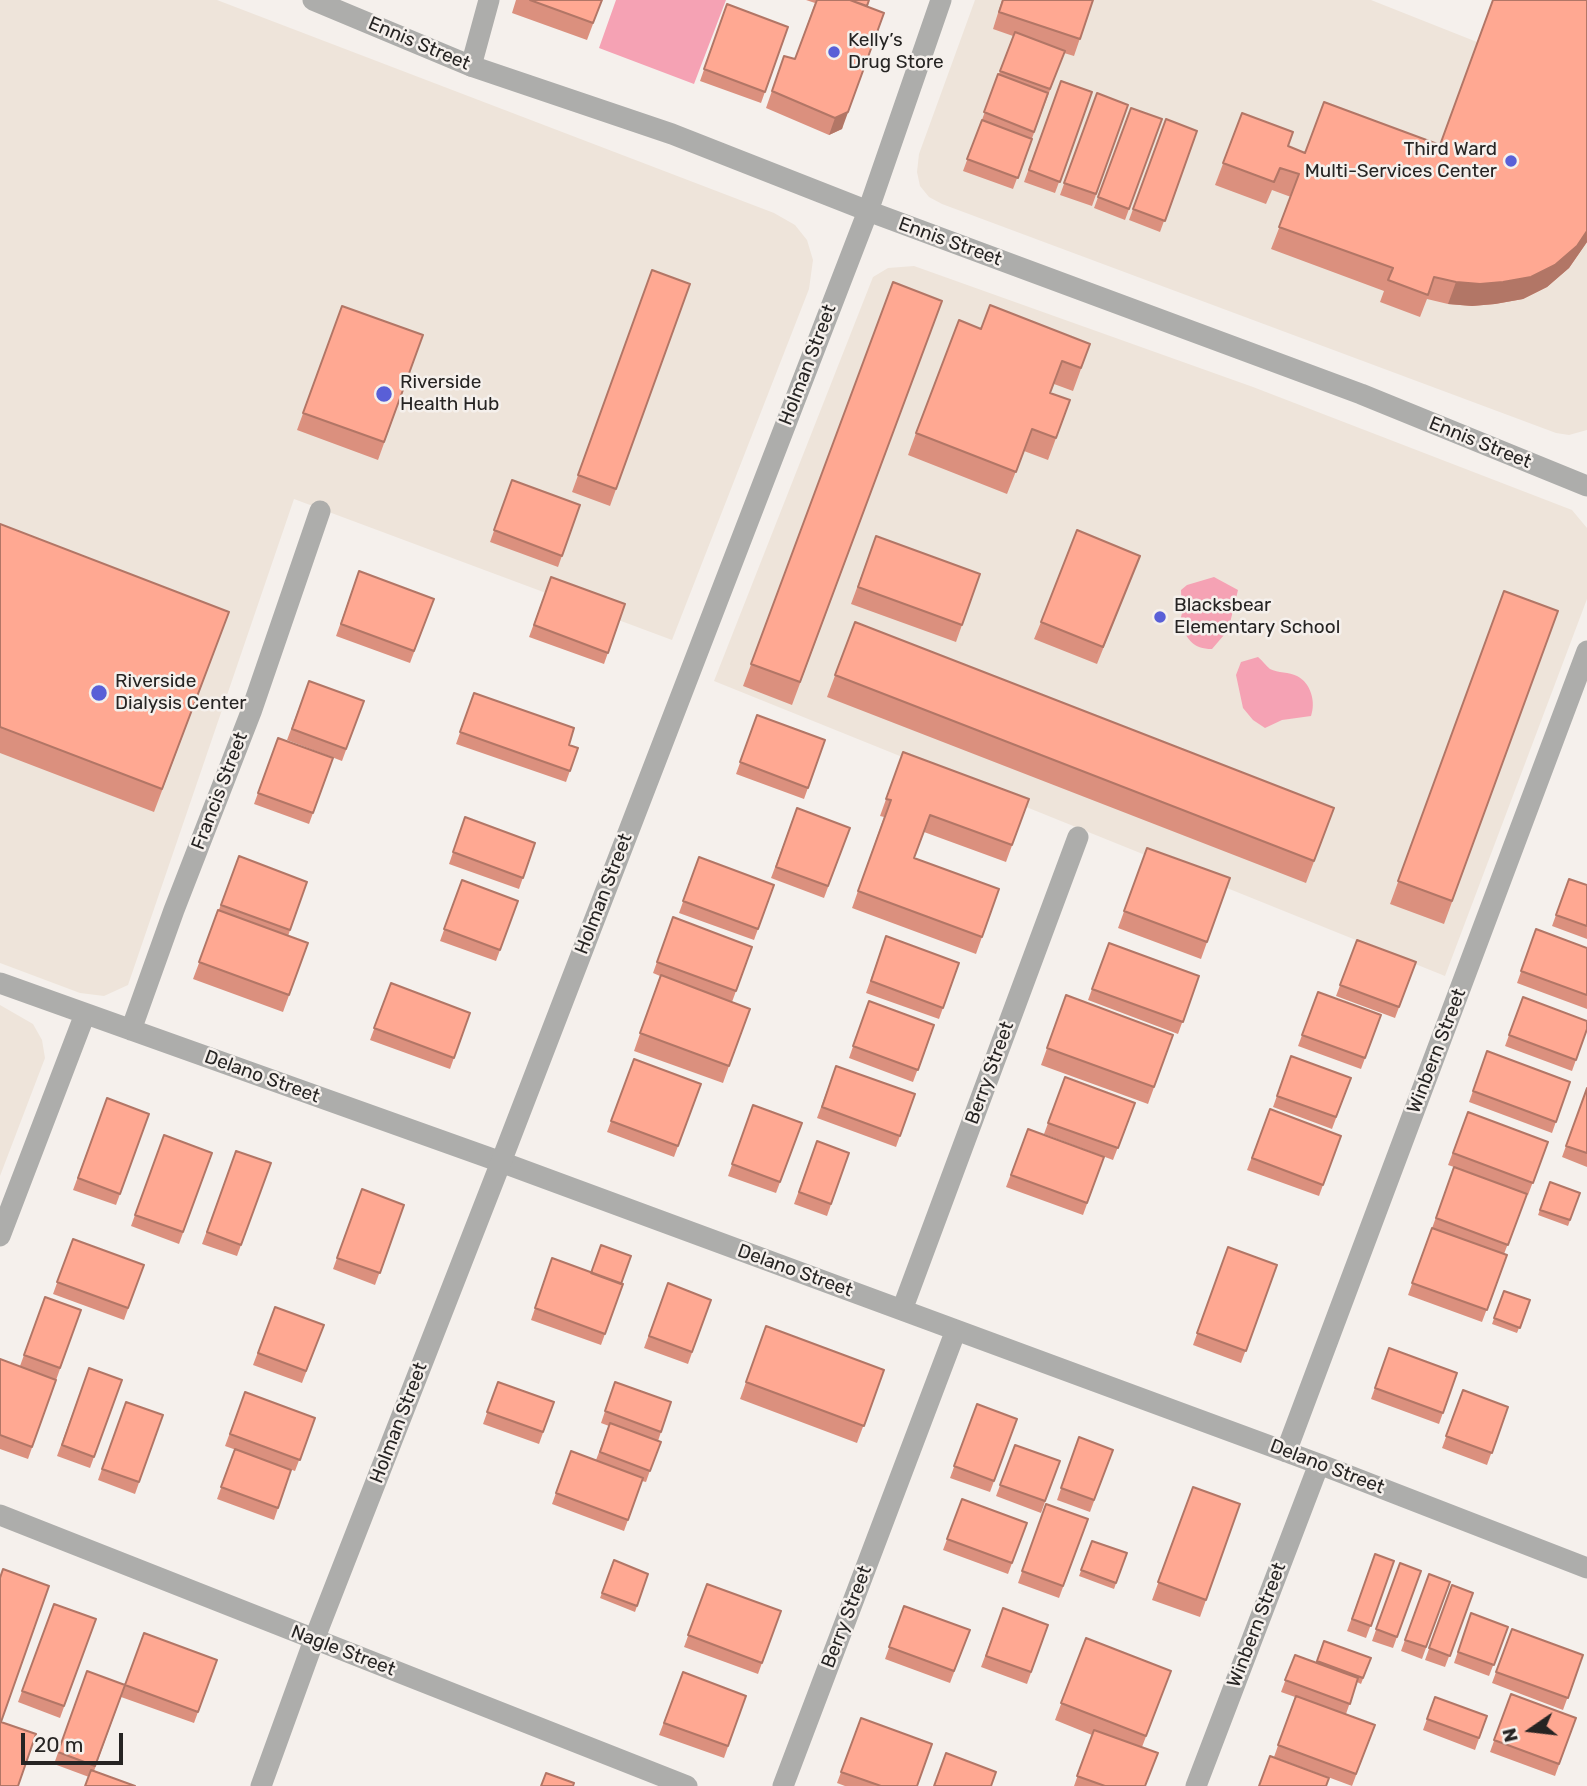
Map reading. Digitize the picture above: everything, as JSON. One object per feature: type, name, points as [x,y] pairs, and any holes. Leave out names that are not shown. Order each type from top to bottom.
[{"type":"street","name":"Ennis Street","points":[[313,0],[471,66],[672,134],[868,211],[1361,394],[1587,486]]},
{"type":"street","points":[[471,66],[489,0]]},
{"type":"street","name":"Holman Street","points":[[261,1786],[314,1640],[868,211],[941,0]]},
{"type":"street","name":"Francis Street","points":[[131,1030],[174,910],[251,712],[320,511]]},
{"type":"street","name":"Winbern Street","points":[[1286,1452],[1587,651]]},
{"type":"street","name":"Berry Street","points":[[902,1310],[1078,836]]},
{"type":"street","name":"Delano Street","points":[[0,983],[501,1162],[956,1329],[1319,1464],[1587,1568]]},
{"type":"street","points":[[0,1236],[85,1014]]},
{"type":"street","name":"Berry Street","points":[[783,1786],[956,1329]]},
{"type":"street","name":"Winbern Street","points":[[1196,1786],[1319,1464]]},
{"type":"street","name":"Nagle Street","points":[[0,1515],[687,1786]]},
{"type":"shaded area","name":"Riverside Health Hub","points":[[0,0],[217,0],[774,213],[795,225],[807,240],[813,260],[809,289],[672,640],[294,499],[128,985],[104,996],[80,993],[0,963]]},
{"type":"shaded area","points":[[616,0],[726,0],[694,84],[599,48]]},
{"type":"shaded area","points":[[975,0],[1371,0],[1477,42],[1493,0],[1587,0],[1587,430],[1569,435],[1556,433],[929,197],[920,186],[917,172],[919,154]]},
{"type":"shaded area","name":"Blacksbear Elementary School","points":[[914,266],[1253,387],[1572,510],[1587,528],[1587,599],[1445,976],[714,681],[873,277],[888,268]]},
{"type":"shaded area","points":[[1214,577],[1238,590],[1230,623],[1224,635],[1212,649],[1205,649],[1191,642],[1182,627],[1181,590],[1187,585]]},
{"type":"shaded area","points":[[1258,657],[1270,669],[1294,675],[1306,683],[1312,699],[1311,716],[1282,720],[1265,728],[1253,720],[1243,708],[1236,675],[1241,662]]},
{"type":"shaded area","points":[[0,1005],[33,1024],[42,1040],[45,1058],[0,1176]]},
{"type":"building","points":[[530,0],[602,0],[593,23]]},
{"type":"building","name":"Kelly’s Drug Store","points":[[817,0],[850,0],[884,13],[848,112],[835,118],[772,91],[784,56],[795,59]]},
{"type":"building","points":[[850,0],[869,0],[867,6]]},
{"type":"building","points":[[1003,0],[1093,0],[1080,39],[999,12]]},
{"type":"building","name":"Third Ward Multi-Services Center","points":[[1493,0],[1587,0],[1587,231],[1577,246],[1555,265],[1531,277],[1503,282],[1480,284],[1434,277],[1428,295],[1388,280],[1393,268],[1279,227],[1299,174],[1280,168],[1274,182],[1223,163],[1242,113],[1293,132],[1288,146],[1305,153],[1324,102],[1440,145]]},
{"type":"building","points":[[727,4],[788,27],[765,92],[704,69]]},
{"type":"building","points":[[1015,32],[1065,51],[1050,89],[1000,71]]},
{"type":"building","points":[[998,74],[1048,93],[1034,132],[984,112]]},
{"type":"building","points":[[1061,81],[1092,92],[1060,182],[1029,170]]},
{"type":"building","points":[[1097,93],[1128,105],[1096,194],[1064,183]]},
{"type":"building","points":[[1131,108],[1162,119],[1129,209],[1098,197]]},
{"type":"building","points":[[1166,119],[1197,131],[1165,221],[1133,209]]},
{"type":"building","points":[[982,120],[1032,139],[1018,178],[967,159]]},
{"type":"building","points":[[652,270],[690,284],[616,489],[578,475]]},
{"type":"building","points":[[893,282],[942,301],[800,682],[751,664]]},
{"type":"building","points":[[990,305],[1090,344],[1081,368],[1062,361],[1050,393],[1070,400],[1056,438],[1032,429],[1016,472],[916,433],[959,320],[981,329]]},
{"type":"building","points":[[342,306],[423,335],[384,442],[303,413]]},
{"type":"building","points":[[512,480],[580,505],[562,556],[494,530]]},
{"type":"building","name":"Riverside Dialysis Center","points":[[0,524],[229,612],[162,789],[0,727]]},
{"type":"building","points":[[1077,530],[1140,556],[1103,647],[1041,622]]},
{"type":"building","points":[[876,536],[980,574],[962,625],[858,587]]},
{"type":"building","points":[[359,571],[434,599],[414,651],[341,624]]},
{"type":"building","points":[[551,577],[625,604],[608,653],[534,625]]},
{"type":"building","points":[[1504,591],[1558,611],[1452,901],[1398,881]]},
{"type":"building","points":[[855,622],[1334,808],[1314,861],[835,675]]},
{"type":"building","points":[[309,681],[364,701],[346,749],[292,729]]},
{"type":"building","points":[[474,693],[574,728],[569,745],[578,748],[570,771],[460,732]]},
{"type":"building","points":[[757,715],[825,740],[808,788],[740,762]]},
{"type":"building","points":[[278,738],[333,758],[313,813],[258,793]]},
{"type":"building","points":[[903,752],[1029,799],[1012,845],[930,815],[914,858],[999,889],[982,937],[858,891],[891,800],[886,799]]},
{"type":"building","points":[[797,808],[850,828],[828,886],[776,867]]},
{"type":"building","points":[[465,817],[535,843],[523,878],[453,852]]},
{"type":"building","points":[[1147,848],[1230,878],[1207,942],[1124,911]]},
{"type":"building","points":[[239,856],[307,882],[290,930],[221,905]]},
{"type":"building","points":[[699,857],[774,885],[758,929],[683,901]]},
{"type":"building","points":[[1569,879],[1587,885],[1587,926],[1556,915]]},
{"type":"building","points":[[462,880],[518,901],[500,950],[444,929]]},
{"type":"building","points":[[218,910],[308,943],[289,995],[199,962]]},
{"type":"building","points":[[673,917],[752,947],[736,991],[657,962]]},
{"type":"building","points":[[1536,929],[1587,948],[1587,995],[1521,971]]},
{"type":"building","points":[[886,936],[959,963],[943,1008],[871,981]]},
{"type":"building","points":[[1357,940],[1416,962],[1399,1007],[1340,985]]},
{"type":"building","points":[[1109,943],[1199,976],[1183,1022],[1092,989]]},
{"type":"building","points":[[661,975],[750,1009],[729,1066],[640,1033]]},
{"type":"building","points":[[391,983],[470,1013],[454,1058],[374,1028]]},
{"type":"building","points":[[1318,992],[1381,1015],[1365,1058],[1302,1035]]},
{"type":"building","points":[[1066,995],[1173,1035],[1154,1087],[1047,1048]]},
{"type":"building","points":[[1523,997],[1587,1021],[1587,1029],[1576,1060],[1509,1035]]},
{"type":"building","points":[[869,1001],[934,1025],[918,1070],[853,1046]]},
{"type":"building","points":[[1487,1051],[1570,1082],[1556,1122],[1473,1091]]},
{"type":"building","points":[[1291,1056],[1351,1078],[1336,1117],[1277,1096]]},
{"type":"building","points":[[634,1059],[701,1084],[678,1146],[611,1121]]},
{"type":"building","points":[[836,1066],[915,1094],[900,1136],[822,1107]]},
{"type":"building","points":[[1065,1077],[1135,1103],[1118,1148],[1048,1123]]},
{"type":"building","points":[[1587,1088],[1587,1153],[1566,1146]]},
{"type":"building","points":[[107,1098],[149,1114],[120,1194],[78,1178]]},
{"type":"building","points":[[753,1105],[802,1123],[780,1182],[732,1164]]},
{"type":"building","points":[[1270,1109],[1341,1136],[1323,1185],[1252,1158]]},
{"type":"building","points":[[1468,1112],[1548,1142],[1533,1183],[1453,1153]]},
{"type":"building","points":[[1028,1129],[1104,1157],[1087,1203],[1011,1175]]},
{"type":"building","points":[[164,1135],[212,1153],[183,1232],[135,1215]]},
{"type":"building","points":[[817,1141],[849,1153],[831,1204],[799,1192]]},
{"type":"building","points":[[236,1151],[271,1163],[241,1245],[207,1232]]},
{"type":"building","points":[[1454,1167],[1527,1194],[1508,1245],[1436,1218]]},
{"type":"building","points":[[1550,1182],[1580,1193],[1570,1220],[1540,1210]]},
{"type":"building","points":[[362,1189],[404,1205],[380,1273],[337,1258]]},
{"type":"building","points":[[1432,1228],[1507,1255],[1487,1310],[1412,1283]]},
{"type":"building","points":[[73,1239],[144,1265],[128,1308],[57,1282]]},
{"type":"building","points":[[601,1245],[631,1256],[621,1284],[591,1273]]},
{"type":"building","points":[[1228,1247],[1277,1265],[1246,1351],[1197,1333]]},
{"type":"building","points":[[552,1258],[623,1284],[605,1334],[535,1308]]},
{"type":"building","points":[[668,1283],[711,1300],[692,1352],[649,1336]]},
{"type":"building","points":[[1504,1291],[1530,1300],[1520,1328],[1494,1318]]},
{"type":"building","points":[[45,1297],[81,1310],[60,1368],[24,1355]]},
{"type":"building","points":[[275,1307],[324,1325],[306,1371],[258,1353]]},
{"type":"building","points":[[766,1326],[884,1370],[864,1426],[746,1382]]},
{"type":"building","points":[[1389,1348],[1457,1373],[1443,1413],[1375,1388]]},
{"type":"building","points":[[0,1359],[56,1380],[32,1447],[0,1435]]},
{"type":"building","points":[[89,1368],[122,1380],[94,1457],[62,1445]]},
{"type":"building","points":[[498,1382],[554,1402],[543,1432],[487,1412]]},
{"type":"building","points":[[615,1382],[671,1402],[661,1432],[605,1411]]},
{"type":"building","points":[[1463,1390],[1508,1407],[1492,1453],[1446,1436]]},
{"type":"building","points":[[245,1392],[315,1418],[300,1460],[230,1434]]},
{"type":"building","points":[[126,1402],[163,1415],[139,1482],[102,1469]]},
{"type":"building","points":[[977,1404],[1017,1419],[994,1481],[954,1466]]},
{"type":"building","points":[[610,1423],[661,1442],[650,1471],[600,1452]]},
{"type":"building","points":[[1079,1437],[1113,1450],[1094,1500],[1061,1488]]},
{"type":"building","points":[[1015,1445],[1060,1461],[1045,1501],[1000,1485]]},
{"type":"building","points":[[235,1449],[291,1470],[278,1508],[221,1487]]},
{"type":"building","points":[[571,1451],[643,1478],[628,1520],[556,1493]]},
{"type":"building","points":[[1193,1487],[1240,1504],[1206,1600],[1158,1582]]},
{"type":"building","points":[[962,1499],[1027,1523],[1012,1563],[947,1539]]},
{"type":"building","points":[[1046,1504],[1088,1519],[1063,1586],[1022,1571]]},
{"type":"building","points":[[1092,1541],[1127,1553],[1116,1583],[1081,1570]]},
{"type":"building","points":[[1375,1554],[1394,1561],[1371,1626],[1352,1619]]},
{"type":"building","points":[[614,1560],[648,1574],[637,1606],[602,1593]]},
{"type":"building","points":[[1400,1563],[1421,1571],[1397,1637],[1376,1629]]},
{"type":"building","points":[[3,1569],[49,1586],[1,1722],[36,1734],[18,1786],[0,1786],[0,1578]]},
{"type":"building","points":[[1429,1574],[1450,1582],[1426,1647],[1405,1640]]},
{"type":"building","points":[[707,1584],[781,1611],[762,1663],[688,1635]]},
{"type":"building","points":[[1452,1585],[1473,1593],[1450,1656],[1429,1648]]},
{"type":"building","points":[[54,1604],[96,1619],[64,1706],[22,1691]]},
{"type":"building","points":[[904,1606],[970,1630],[954,1671],[889,1647]]},
{"type":"building","points":[[1003,1608],[1048,1625],[1031,1672],[986,1656]]},
{"type":"building","points":[[1471,1613],[1508,1627],[1494,1665],[1458,1652]]},
{"type":"building","points":[[1512,1629],[1583,1655],[1568,1698],[1496,1672]]},
{"type":"building","points":[[144,1633],[217,1660],[198,1712],[125,1685]]},
{"type":"building","points":[[1086,1638],[1171,1671],[1146,1736],[1061,1703]]},
{"type":"building","points":[[1324,1641],[1371,1658],[1363,1678],[1317,1661]]},
{"type":"building","points":[[1295,1655],[1358,1678],[1350,1704],[1285,1680]]},
{"type":"building","points":[[87,1671],[125,1685],[95,1766],[58,1752]]},
{"type":"building","points":[[683,1672],[746,1696],[728,1746],[664,1723]]},
{"type":"building","points":[[1511,1694],[1576,1718],[1559,1764],[1494,1740]]},
{"type":"building","points":[[1296,1696],[1375,1725],[1356,1774],[1278,1745]]},
{"type":"building","points":[[1435,1697],[1487,1716],[1479,1738],[1427,1719]]},
{"type":"building","points":[[861,1718],[932,1744],[917,1786],[881,1786],[841,1772]]},
{"type":"building","points":[[1094,1730],[1158,1753],[1145,1786],[1105,1786],[1077,1776]]},
{"type":"building","points":[[946,1753],[996,1772],[991,1786],[934,1786]]},
{"type":"building","points":[[1270,1756],[1329,1778],[1326,1786],[1259,1786]]},
{"type":"building","points":[[91,1770],[135,1786],[85,1786]]},
{"type":"building","points":[[546,1773],[574,1783],[573,1786],[541,1786]]},
{"type":"place","name":"Kelly’s Drug Store","points":[[834,52]]},
{"type":"place","name":"Third Ward Multi-Services Center","points":[[1511,161]]},
{"type":"place","name":"Riverside Health Hub","points":[[384,394]]},
{"type":"place","name":"Blacksbear Elementary School","points":[[1160,617]]},
{"type":"place","name":"Riverside Dialysis Center","points":[[99,693]]}]
